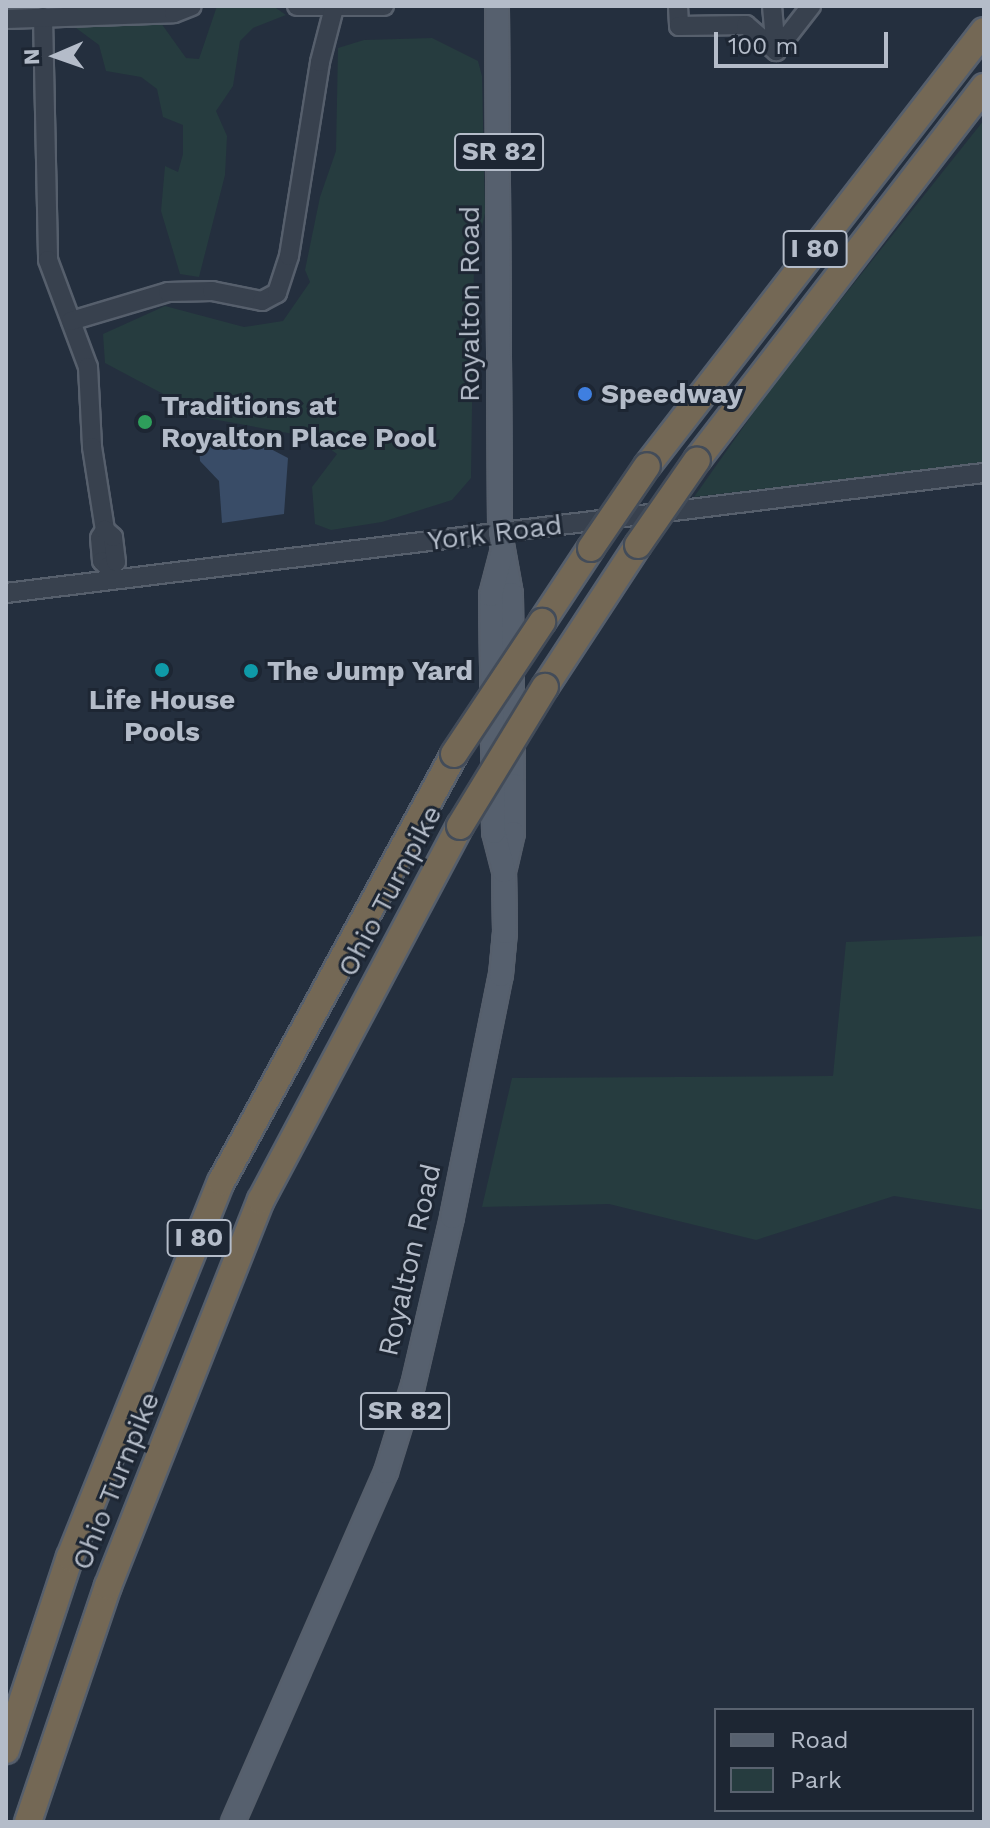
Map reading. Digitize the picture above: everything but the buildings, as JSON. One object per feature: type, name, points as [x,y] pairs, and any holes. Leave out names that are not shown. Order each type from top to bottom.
[{"type":"highway","name":"Ohio Turnpike","points":[[6,1750],[70,1557],[221,1182],[454,754],[647,466],[984,31]]},
{"type":"highway","name":"Ohio Turnpike","points":[[28,1822],[108,1586],[261,1200],[460,826],[545,687],[697,460],[984,87]]},
{"type":"main road","name":"Royalton Road","points":[[233,1822],[386,1472],[413,1385],[501,975],[504,871],[513,833],[511,594],[501,543],[497,6]]},
{"type":"street","points":[[6,19],[174,13],[192,6]]},
{"type":"street","points":[[297,6],[384,6]]},
{"type":"street","points":[[678,6],[679,26],[746,25],[776,51]]},
{"type":"street","points":[[772,6],[776,51]]},
{"type":"street","points":[[776,51],[811,6]]},
{"type":"street","points":[[71,321],[168,292],[212,291],[262,301],[277,293],[289,256],[320,62],[334,8]]},
{"type":"street","points":[[43,17],[48,260],[90,381],[92,447],[105,530],[100,538],[102,561],[109,574]]},
{"type":"street","name":"York Road","points":[[6,593],[109,574],[501,543],[984,473]]},
{"type":"green space","points":[[217,6],[273,6],[286,15],[253,28],[240,41],[233,86],[216,111],[227,136],[225,175],[199,277],[180,274],[161,211],[165,166],[178,172],[183,154],[183,125],[163,117],[157,89],[141,77],[106,71],[99,45],[72,25],[161,23],[186,58],[199,59]]},
{"type":"green space","points":[[432,38],[478,61],[482,76],[485,213],[474,264],[471,478],[452,500],[382,522],[331,530],[315,524],[312,487],[337,454],[315,438],[185,414],[167,396],[105,363],[103,334],[165,306],[244,327],[283,321],[310,282],[305,270],[320,197],[336,151],[338,48],[364,40]]},
{"type":"green space","points":[[984,120],[984,463],[694,497],[773,385]]},
{"type":"green space","points":[[984,936],[984,1210],[894,1196],[756,1240],[609,1204],[482,1207],[512,1078],[833,1076],[846,942]]},
{"type":"water","points":[[198,433],[267,447],[288,458],[284,514],[222,523],[219,481],[200,461]]},
{"type":"place","name":"Speedway","points":[[585,394]]},
{"type":"place","name":"Traditions at Royalton Place Pool","points":[[145,422]]},
{"type":"place","name":"Life House Pools","points":[[162,670]]},
{"type":"place","name":"The Jump Yard","points":[[251,671]]}]
